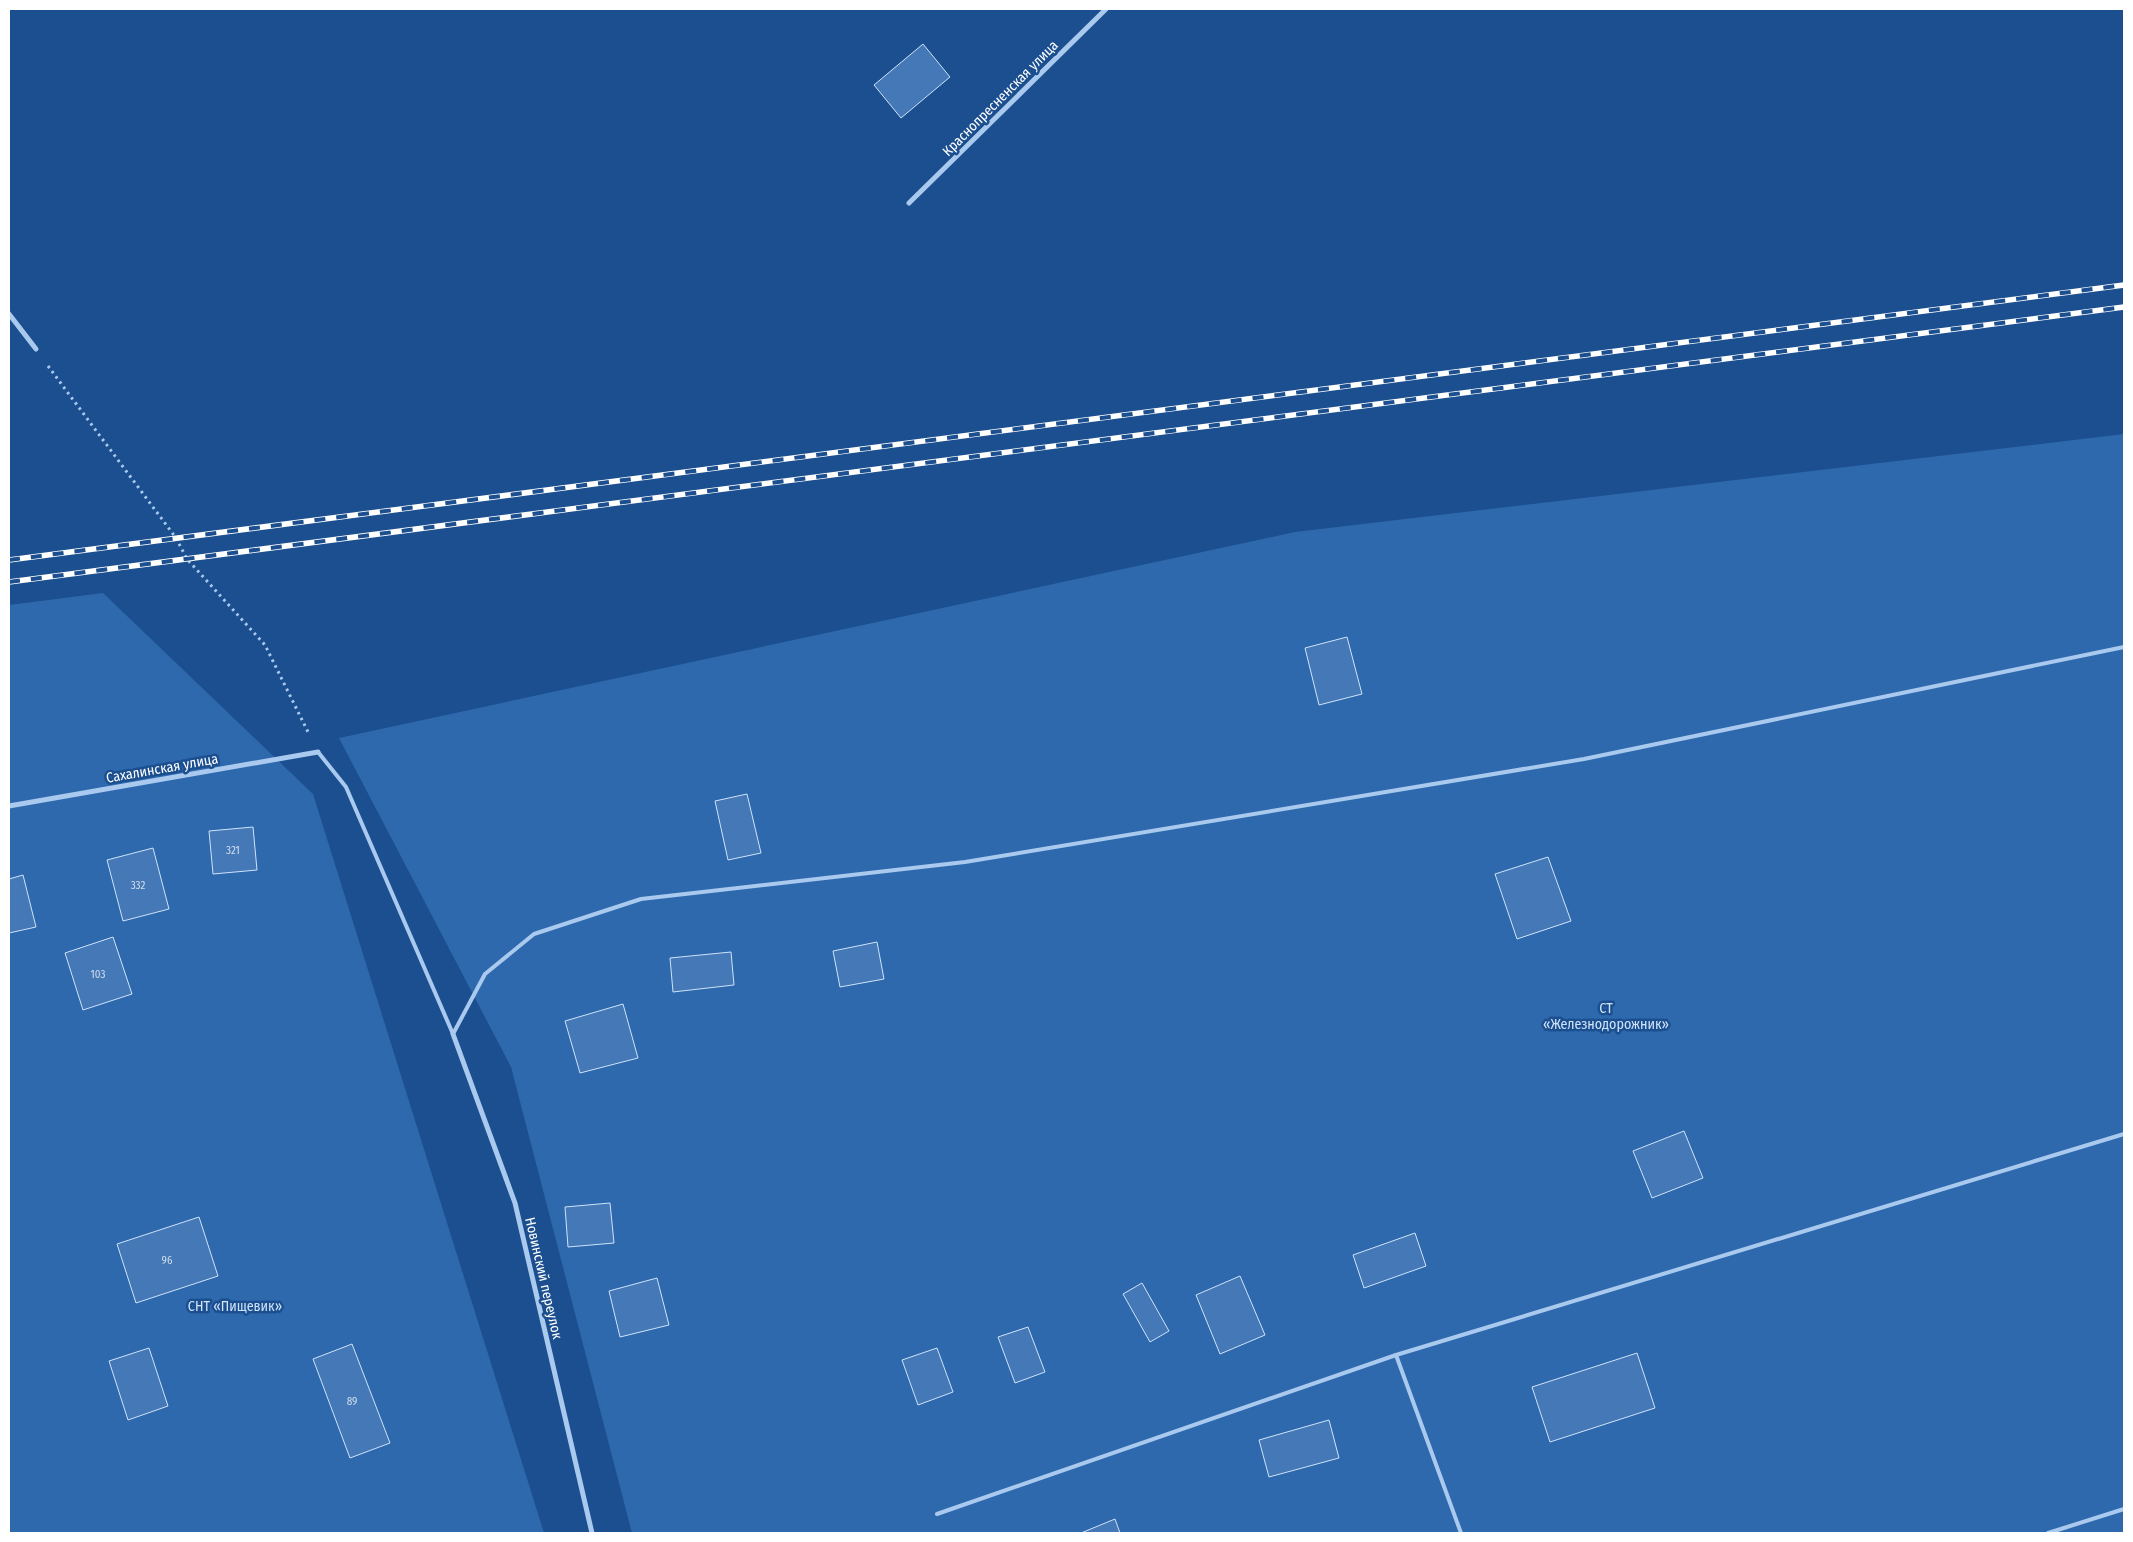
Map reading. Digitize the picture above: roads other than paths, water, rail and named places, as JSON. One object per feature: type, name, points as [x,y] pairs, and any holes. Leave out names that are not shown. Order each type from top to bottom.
[{"type":"street","name":"Краснопресненская улица","points":[[909,203],[1106,9]]},
{"type":"street","points":[[9,314],[36,350]]},
{"type":"street","name":"Сахалинская улица","points":[[9,806],[318,752]]},
{"type":"street","name":"Новинский переулок","points":[[453,1034],[515,1203],[592,1533]]},
{"type":"lane","points":[[453,1034],[485,974],[534,934],[641,899],[965,862],[1584,759],[2124,647]]},
{"type":"lane","points":[[318,752],[346,787],[453,1034]]},
{"type":"lane","points":[[937,1514],[1396,1354],[2124,1134]]},
{"type":"lane","points":[[1396,1354],[1462,1533]]},
{"type":"lane","points":[[2048,1533],[2124,1509]]},
{"type":"railway","points":[[9,560],[2124,285]]},
{"type":"railway","points":[[9,582],[2124,307]]},
{"type":"park label","name":"СТ «Железнодорожник»","points":[[1606,1016]]},
{"type":"park label","name":"СНТ «Пищевик»","points":[[235,1306]]}]
